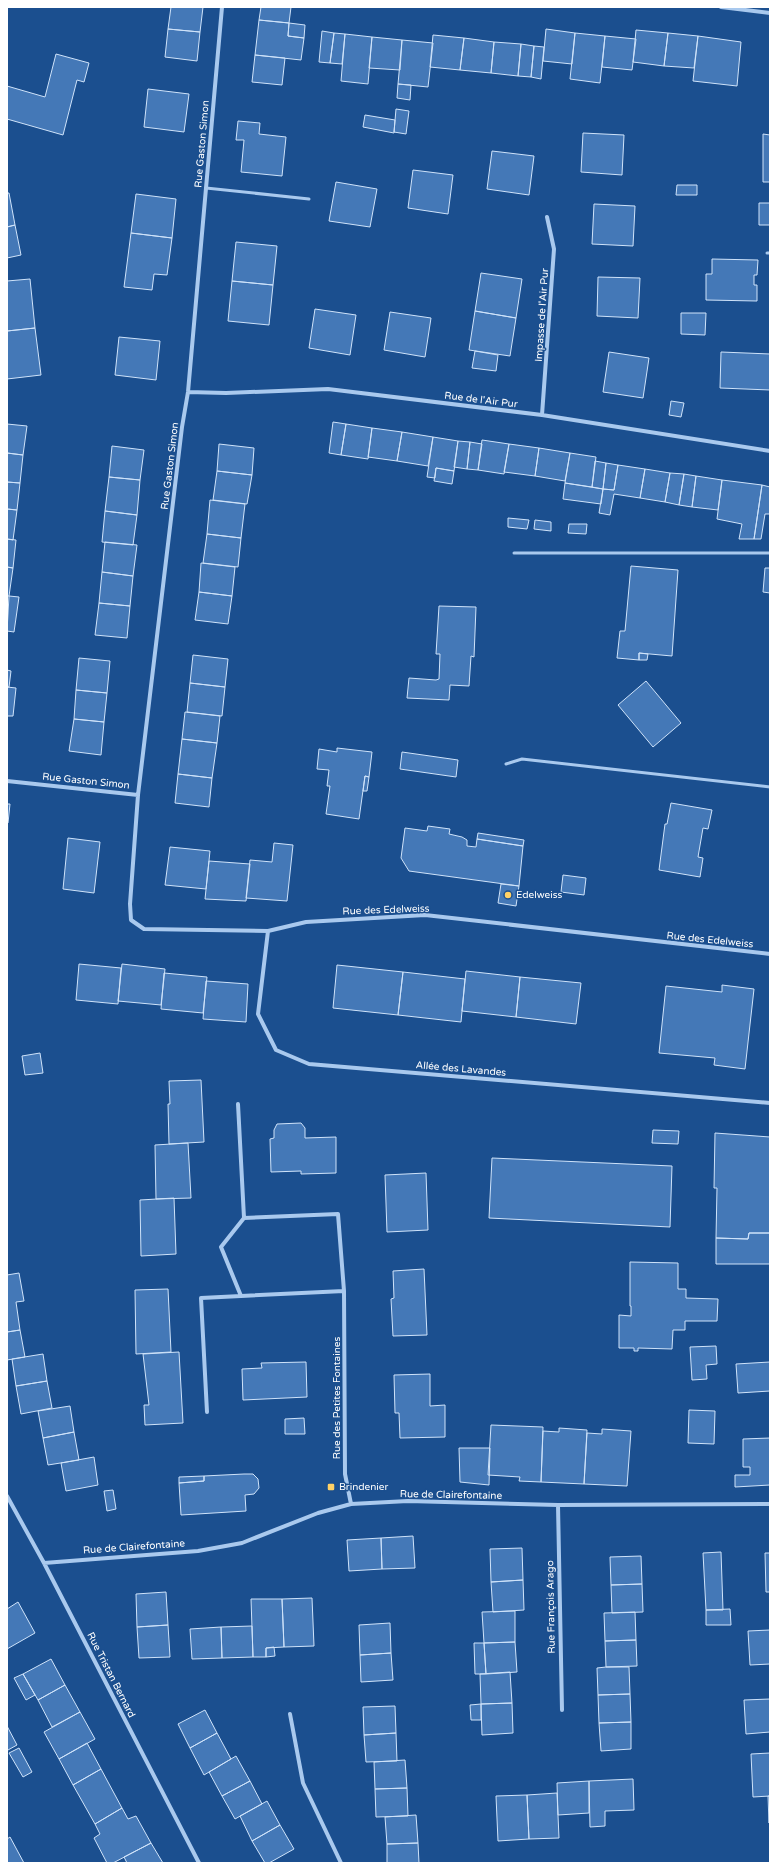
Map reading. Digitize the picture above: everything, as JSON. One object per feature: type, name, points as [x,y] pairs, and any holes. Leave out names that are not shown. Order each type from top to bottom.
[{"type":"street","name":"Rue Gaston Simon","points":[[7,781],[138,795],[182,427],[188,392],[222,7]]},
{"type":"street","points":[[721,7],[770,13]]},
{"type":"street","name":"Impasse de l'Air Pur","points":[[542,415],[554,249],[547,217]]},
{"type":"street","name":"Rue de l'Air Pur","points":[[188,392],[226,393],[328,389],[542,415],[770,451]]},
{"type":"street","name":"Rue des Edelweiss","points":[[138,795],[130,904],[131,920],[144,929],[268,931],[306,922],[425,915],[770,954]]},
{"type":"street","name":"Allée des Lavandes","points":[[268,931],[258,1014],[276,1050],[309,1064],[770,1103]]},
{"type":"street","points":[[238,1104],[244,1218],[221,1246],[241,1296]]},
{"type":"street","name":"Rue des Petites Fontaines","points":[[244,1218],[338,1214],[344,1291],[345,1474],[351,1504]]},
{"type":"street","points":[[207,1412],[201,1298],[344,1291]]},
{"type":"street","name":"Rue Tristan Bernard","points":[[7,1496],[44,1563],[199,1863]]},
{"type":"street","name":"Rue de Clairefontaine","points":[[44,1563],[198,1551],[242,1543],[318,1513],[351,1504],[408,1501],[558,1505],[770,1504]]},
{"type":"street","name":"Rue François Arago","points":[[558,1505],[562,1710]]},
{"type":"street","points":[[290,1714],[303,1783],[341,1863]]},
{"type":"lane","points":[[206,188],[309,198]]},
{"type":"lane","points":[[514,553],[770,553]]},
{"type":"lane","points":[[506,764],[522,759],[770,787]]},
{"type":"building","points":[[171,7],[203,7],[200,32],[168,29]]},
{"type":"building","points":[[261,7],[291,7],[289,23],[259,20]]},
{"type":"building","points":[[259,20],[289,23],[288,36],[304,38],[301,60],[255,55]]},
{"type":"building","points":[[289,23],[305,25],[304,38],[288,36]]},
{"type":"building","points":[[168,29],[200,32],[197,61],[165,57]]},
{"type":"building","points":[[546,29],[575,33],[572,64],[543,61]]},
{"type":"building","points":[[636,30],[668,33],[664,66],[633,62]]},
{"type":"building","points":[[322,31],[334,33],[330,63],[319,62]]},
{"type":"building","points":[[334,33],[345,34],[342,64],[330,63]]},
{"type":"building","points":[[575,33],[605,36],[600,83],[570,79]]},
{"type":"building","points":[[668,33],[698,36],[694,68],[664,66]]},
{"type":"building","points":[[345,34],[372,37],[368,84],[341,81]]},
{"type":"building","points":[[433,35],[464,38],[460,70],[430,67]]},
{"type":"building","points":[[605,36],[636,39],[632,70],[602,67]]},
{"type":"building","points":[[698,36],[741,42],[737,86],[693,81]]},
{"type":"building","points":[[372,37],[402,40],[400,70],[369,68]]},
{"type":"building","points":[[464,38],[494,42],[491,73],[460,70]]},
{"type":"building","points":[[402,40],[433,43],[428,87],[398,84]]},
{"type":"building","points":[[494,42],[521,44],[518,76],[491,73]]},
{"type":"building","points":[[521,44],[534,46],[531,77],[518,76]]},
{"type":"building","points":[[534,46],[544,47],[541,79],[531,77]]},
{"type":"building","points":[[56,54],[89,63],[84,82],[77,80],[63,135],[7,119],[7,86],[45,97]]},
{"type":"building","points":[[255,55],[285,58],[282,85],[252,82]]},
{"type":"building","points":[[398,84],[411,85],[410,100],[397,98]]},
{"type":"building","points":[[148,89],[189,94],[184,132],[144,127]]},
{"type":"building","points":[[396,109],[409,111],[406,134],[394,132]]},
{"type":"building","points":[[365,115],[395,120],[394,133],[363,127]]},
{"type":"building","points":[[238,121],[260,123],[259,134],[286,137],[282,176],[241,172],[244,140],[236,140]]},
{"type":"building","points":[[583,133],[624,135],[622,175],[581,172]]},
{"type":"building","points":[[763,134],[770,135],[770,182],[763,182]]},
{"type":"building","points":[[492,151],[534,156],[529,195],[487,189]]},
{"type":"building","points":[[413,170],[453,175],[448,214],[408,208]]},
{"type":"building","points":[[336,182],[377,189],[370,227],[329,221]]},
{"type":"building","points":[[677,185],[697,185],[697,195],[676,195]]},
{"type":"building","points":[[7,193],[9,193],[15,225],[7,227]]},
{"type":"building","points":[[136,194],[176,199],[172,238],[131,233]]},
{"type":"building","points":[[759,203],[770,203],[770,225],[759,225]]},
{"type":"building","points":[[594,204],[635,206],[633,246],[592,244]]},
{"type":"building","points":[[15,225],[21,255],[7,258],[7,227]]},
{"type":"building","points":[[131,233],[172,238],[167,275],[154,274],[152,290],[124,287]]},
{"type":"building","points":[[236,242],[277,246],[273,285],[232,281]]},
{"type":"building","points":[[712,259],[758,260],[757,275],[754,275],[754,285],[757,285],[757,301],[706,300],[706,274],[712,274]]},
{"type":"building","points":[[481,273],[522,279],[516,318],[475,311]]},
{"type":"building","points":[[598,277],[640,278],[638,318],[597,316]]},
{"type":"building","points":[[30,279],[35,328],[7,331],[7,281]]},
{"type":"building","points":[[232,281],[273,285],[269,325],[228,321]]},
{"type":"building","points":[[315,309],[356,315],[350,355],[309,348]]},
{"type":"building","points":[[475,311],[516,318],[510,356],[469,350]]},
{"type":"building","points":[[390,312],[431,318],[425,357],[384,350]]},
{"type":"building","points":[[681,313],[706,313],[705,335],[681,334]]},
{"type":"building","points":[[35,328],[41,375],[7,379],[7,331]]},
{"type":"building","points":[[119,337],[160,341],[156,380],[115,375]]},
{"type":"building","points":[[475,351],[498,355],[496,371],[472,368]]},
{"type":"building","points":[[609,352],[649,358],[643,398],[603,392]]},
{"type":"building","points":[[721,352],[770,354],[770,390],[720,388]]},
{"type":"building","points":[[671,401],[684,403],[681,417],[669,415]]},
{"type":"building","points":[[333,422],[346,424],[341,455],[329,453]]},
{"type":"building","points":[[7,424],[27,426],[23,455],[7,453]]},
{"type":"building","points":[[346,424],[372,428],[368,459],[341,455]]},
{"type":"building","points":[[372,428],[402,432],[397,461],[368,457]]},
{"type":"building","points":[[402,432],[433,437],[428,466],[397,461]]},
{"type":"building","points":[[433,437],[458,441],[454,471],[436,468],[435,478],[427,477]]},
{"type":"building","points":[[482,440],[509,444],[504,474],[478,470]]},
{"type":"building","points":[[458,441],[470,442],[467,469],[454,467]]},
{"type":"building","points":[[470,442],[482,444],[478,470],[467,469]]},
{"type":"building","points":[[219,444],[254,448],[252,475],[217,471]]},
{"type":"building","points":[[509,444],[539,448],[535,476],[504,472]]},
{"type":"building","points":[[112,446],[144,450],[140,480],[109,477]]},
{"type":"building","points":[[539,448],[570,453],[565,481],[535,476]]},
{"type":"building","points":[[7,453],[23,455],[20,483],[7,482]]},
{"type":"building","points":[[570,453],[596,457],[592,487],[565,483]]},
{"type":"building","points":[[595,461],[606,463],[603,489],[592,487]]},
{"type":"building","points":[[606,463],[618,465],[614,490],[603,489]]},
{"type":"building","points":[[618,465],[645,469],[640,498],[614,494],[610,515],[599,513],[603,489],[614,490]]},
{"type":"building","points":[[436,468],[454,471],[452,484],[434,481]]},
{"type":"building","points":[[645,469],[670,473],[665,502],[640,498]]},
{"type":"building","points":[[217,471],[252,475],[247,504],[213,500]]},
{"type":"building","points":[[670,473],[684,474],[679,505],[665,502]]},
{"type":"building","points":[[684,474],[696,476],[692,507],[679,505]]},
{"type":"building","points":[[696,476],[722,480],[718,510],[692,507]]},
{"type":"building","points":[[109,477],[140,480],[137,515],[105,511]]},
{"type":"building","points":[[722,480],[762,485],[754,539],[739,539],[742,524],[717,519]]},
{"type":"building","points":[[7,482],[20,483],[17,510],[7,509]]},
{"type":"building","points":[[565,483],[603,489],[601,504],[563,499]]},
{"type":"building","points":[[762,485],[770,487],[770,514],[765,514],[761,539],[754,539]]},
{"type":"building","points":[[210,500],[245,504],[241,538],[207,534]]},
{"type":"building","points":[[7,509],[17,510],[13,540],[7,539]]},
{"type":"building","points":[[105,511],[137,515],[133,545],[102,542]]},
{"type":"building","points":[[508,518],[529,520],[527,529],[508,527]]},
{"type":"building","points":[[535,520],[551,522],[551,531],[534,529]]},
{"type":"building","points":[[569,524],[587,524],[586,534],[568,533]]},
{"type":"building","points":[[207,534],[241,538],[238,567],[203,563]]},
{"type":"building","points":[[7,539],[16,540],[13,568],[7,567]]},
{"type":"building","points":[[105,542],[137,545],[133,576],[102,572]]},
{"type":"building","points":[[201,563],[235,567],[232,596],[199,592]]},
{"type":"building","points":[[631,566],[678,570],[672,656],[639,653],[639,660],[617,658],[620,631],[625,631]]},
{"type":"building","points":[[7,567],[13,568],[9,596],[7,596]]},
{"type":"building","points":[[765,568],[770,568],[770,593],[763,592]]},
{"type":"building","points":[[102,572],[133,576],[130,606],[99,603]]},
{"type":"building","points":[[199,592],[232,596],[228,624],[195,620]]},
{"type":"building","points":[[9,596],[19,597],[14,632],[7,631]]},
{"type":"building","points":[[99,603],[130,606],[127,638],[95,635]]},
{"type":"building","points":[[439,606],[476,607],[474,657],[471,656],[469,686],[450,685],[449,700],[407,698],[409,678],[439,679],[440,654],[436,654]]},
{"type":"building","points":[[639,653],[648,654],[647,660],[639,660]]},
{"type":"building","points":[[193,655],[228,659],[225,687],[190,683]]},
{"type":"building","points":[[79,658],[110,661],[107,693],[76,690]]},
{"type":"building","points":[[7,670],[11,671],[9,687],[7,687]]},
{"type":"building","points":[[646,681],[681,723],[653,747],[618,705]]},
{"type":"building","points":[[190,683],[225,687],[222,716],[187,712]]},
{"type":"building","points":[[7,687],[16,688],[13,716],[7,716]]},
{"type":"building","points":[[76,690],[107,693],[104,722],[74,719]]},
{"type":"building","points":[[185,712],[220,716],[217,743],[182,739]]},
{"type":"building","points":[[74,719],[104,722],[101,755],[69,751]]},
{"type":"building","points":[[182,739],[217,743],[212,778],[178,774]]},
{"type":"building","points":[[337,748],[372,752],[369,777],[365,776],[359,819],[326,814],[330,786],[327,786],[329,770],[317,769],[319,749],[337,752]]},
{"type":"building","points":[[402,752],[458,760],[456,777],[400,769]]},
{"type":"building","points":[[178,774],[212,778],[209,807],[175,803]]},
{"type":"building","points":[[365,776],[369,777],[367,791],[363,791]]},
{"type":"building","points":[[671,803],[712,810],[708,829],[703,828],[698,857],[703,858],[700,877],[659,870],[665,824],[667,824]]},
{"type":"building","points":[[7,804],[10,804],[8,823],[7,823]]},
{"type":"building","points":[[428,826],[450,829],[449,834],[462,837],[467,840],[467,846],[476,847],[477,839],[523,846],[519,886],[409,871],[401,858],[405,828],[427,831]]},
{"type":"building","points":[[478,833],[524,840],[523,846],[477,839]]},
{"type":"building","points":[[68,838],[100,842],[94,893],[63,889]]},
{"type":"building","points":[[274,843],[293,845],[287,901],[246,898],[250,860],[272,862]]},
{"type":"building","points":[[170,847],[210,851],[206,889],[165,885]]},
{"type":"building","points":[[209,861],[250,864],[246,901],[205,899]]},
{"type":"building","points":[[563,875],[586,878],[584,895],[561,892]]},
{"type":"building","name":"Edelweiss","points":[[501,884],[519,886],[516,906],[498,903]]},
{"type":"building","points":[[79,964],[121,968],[118,1004],[76,1000]]},
{"type":"building","points":[[122,964],[165,969],[161,1005],[118,1001]]},
{"type":"building","points":[[337,965],[403,972],[398,1015],[333,1008]]},
{"type":"building","points":[[466,971],[520,977],[516,1017],[462,1011]]},
{"type":"building","points":[[403,972],[465,979],[461,1022],[398,1015]]},
{"type":"building","points":[[164,973],[207,977],[203,1013],[161,1009]]},
{"type":"building","points":[[520,977],[581,983],[576,1024],[516,1017]]},
{"type":"building","points":[[206,981],[248,984],[246,1022],[203,1019]]},
{"type":"building","points":[[722,985],[754,989],[745,1069],[714,1065],[715,1058],[659,1053],[666,986],[722,992]]},
{"type":"building","points":[[40,1053],[43,1073],[25,1075],[22,1056]]},
{"type":"building","points":[[201,1080],[204,1142],[169,1144],[169,1081]]},
{"type":"building","points":[[301,1123],[305,1128],[305,1138],[336,1137],[336,1173],[301,1174],[301,1171],[271,1172],[270,1139],[274,1138],[274,1130],[277,1124]]},
{"type":"building","points":[[653,1130],[679,1131],[678,1144],[652,1143]]},
{"type":"building","points":[[715,1133],[770,1137],[770,1233],[749,1233],[748,1239],[716,1238],[717,1188],[714,1188]]},
{"type":"building","points":[[188,1143],[191,1198],[156,1199],[155,1145]]},
{"type":"building","points":[[492,1158],[672,1166],[670,1227],[489,1218]]},
{"type":"building","points":[[426,1173],[428,1230],[387,1232],[385,1175]]},
{"type":"building","points":[[174,1198],[176,1254],[141,1256],[140,1200]]},
{"type":"building","points":[[749,1233],[770,1233],[770,1264],[716,1264],[716,1238],[748,1239]]},
{"type":"building","points":[[630,1262],[678,1263],[678,1289],[686,1289],[686,1298],[718,1299],[717,1321],[685,1321],[685,1330],[673,1330],[672,1349],[638,1348],[638,1351],[634,1351],[634,1348],[619,1348],[619,1315],[631,1316]]},
{"type":"building","points":[[424,1269],[427,1335],[393,1336],[391,1299],[394,1298],[393,1271]]},
{"type":"building","points":[[19,1273],[24,1301],[16,1302],[20,1330],[7,1332],[7,1275]]},
{"type":"building","points":[[168,1289],[171,1352],[136,1354],[135,1290]]},
{"type":"building","points":[[20,1330],[25,1357],[7,1360],[7,1332]]},
{"type":"building","points":[[716,1346],[717,1364],[706,1365],[707,1379],[692,1380],[690,1347]]},
{"type":"building","points":[[179,1352],[183,1423],[145,1425],[144,1405],[149,1405],[143,1354]]},
{"type":"building","points":[[43,1354],[47,1381],[16,1386],[12,1359]]},
{"type":"building","points":[[306,1362],[307,1397],[243,1400],[242,1369],[262,1368],[261,1363]]},
{"type":"building","points":[[770,1362],[770,1391],[738,1393],[736,1364]]},
{"type":"building","points":[[430,1374],[430,1406],[445,1405],[445,1437],[400,1438],[399,1413],[395,1413],[394,1375]]},
{"type":"building","points":[[47,1381],[52,1408],[21,1414],[16,1386]]},
{"type":"building","points":[[70,1406],[74,1432],[43,1438],[38,1411]]},
{"type":"building","points":[[689,1410],[715,1411],[714,1444],[688,1443]]},
{"type":"building","points":[[304,1418],[305,1434],[285,1434],[285,1419]]},
{"type":"building","points":[[491,1425],[543,1427],[541,1482],[519,1481],[520,1477],[488,1475]]},
{"type":"building","points":[[559,1428],[587,1430],[584,1484],[541,1482],[543,1431],[559,1432]]},
{"type":"building","points":[[602,1429],[631,1431],[627,1486],[584,1484],[587,1433],[602,1434]]},
{"type":"building","points":[[74,1432],[79,1460],[48,1465],[43,1438]]},
{"type":"building","points":[[770,1438],[770,1485],[735,1487],[735,1475],[750,1475],[750,1467],[743,1467],[743,1439]]},
{"type":"building","points":[[459,1448],[490,1448],[489,1485],[460,1482]]},
{"type":"building","points":[[94,1457],[98,1485],[66,1491],[61,1463]]},
{"type":"building","points":[[253,1474],[258,1479],[259,1488],[254,1494],[245,1495],[246,1511],[181,1515],[179,1483],[204,1481],[204,1476]]},
{"type":"building","points":[[204,1476],[204,1481],[179,1483],[179,1477]]},
{"type":"building","points":[[113,1490],[116,1509],[107,1511],[104,1491]]},
{"type":"building","points":[[413,1536],[415,1568],[382,1569],[381,1538]]},
{"type":"building","points":[[381,1538],[382,1569],[349,1571],[347,1540]]},
{"type":"building","points":[[522,1548],[523,1580],[491,1582],[490,1549]]},
{"type":"building","points":[[721,1552],[723,1610],[706,1610],[703,1553]]},
{"type":"building","points":[[765,1553],[770,1553],[770,1592],[766,1592]]},
{"type":"building","points":[[641,1556],[642,1584],[611,1585],[610,1557]]},
{"type":"building","points":[[523,1580],[524,1610],[493,1612],[491,1582]]},
{"type":"building","points":[[642,1584],[643,1612],[612,1613],[611,1585]]},
{"type":"building","points":[[166,1592],[168,1625],[137,1627],[136,1594]]},
{"type":"building","points":[[312,1598],[314,1646],[284,1647],[282,1599]]},
{"type":"building","points":[[251,1599],[282,1599],[284,1647],[266,1648],[266,1657],[253,1657]]},
{"type":"building","points":[[18,1602],[35,1633],[7,1649],[7,1609]]},
{"type":"building","points":[[730,1609],[731,1625],[706,1625],[706,1610]]},
{"type":"building","points":[[515,1611],[515,1642],[484,1643],[482,1612]]},
{"type":"building","points":[[635,1612],[636,1640],[605,1641],[604,1613]]},
{"type":"building","points":[[390,1623],[391,1653],[360,1655],[359,1625]]},
{"type":"building","points":[[168,1625],[170,1657],[139,1658],[137,1627]]},
{"type":"building","points":[[252,1626],[253,1657],[222,1658],[221,1627]]},
{"type":"building","points":[[221,1627],[222,1658],[192,1659],[190,1629]]},
{"type":"building","points":[[770,1630],[770,1664],[750,1665],[748,1631]]},
{"type":"building","points":[[636,1640],[637,1666],[606,1667],[605,1641]]},
{"type":"building","points":[[515,1642],[517,1672],[486,1674],[484,1643]]},
{"type":"building","points":[[474,1643],[484,1643],[486,1674],[475,1674]]},
{"type":"building","points":[[274,1647],[275,1656],[266,1657],[266,1648]]},
{"type":"building","points":[[391,1653],[393,1680],[361,1682],[360,1655]]},
{"type":"building","points":[[51,1659],[65,1685],[38,1700],[23,1674]]},
{"type":"building","points":[[629,1667],[630,1694],[598,1695],[597,1668]]},
{"type":"building","points":[[510,1672],[512,1703],[481,1704],[480,1674]]},
{"type":"building","points":[[23,1674],[35,1695],[26,1700],[14,1678]]},
{"type":"building","points":[[65,1685],[80,1712],[52,1727],[38,1700]]},
{"type":"building","points":[[630,1694],[631,1722],[599,1723],[598,1695]]},
{"type":"building","points":[[770,1699],[770,1732],[746,1734],[744,1700]]},
{"type":"building","points":[[512,1703],[513,1733],[482,1735],[481,1704]]},
{"type":"building","points":[[481,1704],[481,1720],[471,1720],[470,1705]]},
{"type":"building","points":[[395,1706],[396,1733],[364,1735],[363,1707]]},
{"type":"building","points":[[205,1710],[217,1733],[190,1748],[178,1724]]},
{"type":"building","points":[[80,1712],[95,1739],[59,1759],[44,1732]]},
{"type":"building","points":[[631,1722],[631,1749],[601,1751],[599,1723]]},
{"type":"building","points":[[7,1726],[17,1745],[8,1750],[7,1749]]},
{"type":"building","points":[[217,1733],[231,1759],[204,1775],[190,1748]]},
{"type":"building","points":[[396,1733],[397,1761],[366,1762],[364,1735]]},
{"type":"building","points":[[87,1743],[101,1769],[73,1785],[59,1759]]},
{"type":"building","points":[[19,1748],[32,1772],[23,1777],[9,1753]]},
{"type":"building","points":[[770,1753],[770,1796],[753,1797],[751,1754]]},
{"type":"building","points":[[236,1756],[250,1781],[222,1796],[209,1772]]},
{"type":"building","points":[[405,1760],[407,1788],[375,1789],[374,1762]]},
{"type":"building","points":[[101,1769],[122,1808],[95,1824],[73,1785]]},
{"type":"building","points":[[633,1779],[634,1810],[605,1811],[605,1826],[590,1827],[589,1781]]},
{"type":"building","points":[[250,1781],[262,1804],[235,1819],[222,1796]]},
{"type":"building","points":[[589,1781],[589,1813],[558,1815],[557,1783]]},
{"type":"building","points":[[407,1788],[408,1816],[376,1817],[375,1789]]},
{"type":"building","points":[[557,1793],[559,1838],[529,1839],[527,1795]]},
{"type":"building","points":[[527,1795],[529,1839],[498,1841],[496,1796]]},
{"type":"building","points":[[768,1796],[770,1796],[769,1823]]},
{"type":"building","points":[[267,1801],[280,1825],[252,1841],[240,1816]]},
{"type":"building","points":[[122,1808],[128,1819],[136,1816],[151,1843],[113,1863],[107,1863],[94,1838],[100,1834],[95,1824]]},
{"type":"building","points":[[416,1815],[418,1843],[387,1844],[385,1817]]},
{"type":"building","points":[[280,1825],[294,1849],[269,1863],[265,1863],[252,1841]]},
{"type":"building","points":[[10,1837],[24,1863],[7,1863],[7,1839]]},
{"type":"building","points":[[151,1843],[163,1863],[127,1863],[124,1857]]},
{"type":"building","points":[[418,1843],[419,1863],[387,1863],[387,1844]]},
{"type":"place","name":"Edelweiss","points":[[508,895]]},
{"type":"place","name":"Brindenier","points":[[331,1487]]}]
